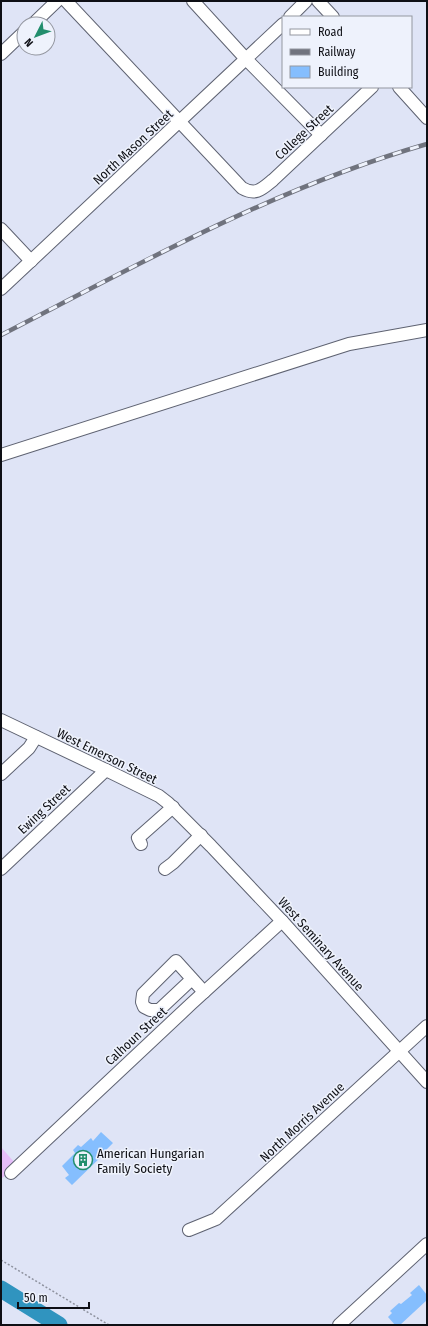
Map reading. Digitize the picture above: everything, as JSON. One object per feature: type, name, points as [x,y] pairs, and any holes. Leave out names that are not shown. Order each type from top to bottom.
[{"type":"street","points":[[41,16],[57,1]]},
{"type":"street","points":[[66,1],[180,122]]},
{"type":"street","points":[[193,1],[246,59],[321,135]]},
{"type":"street","points":[[291,16],[306,1]]},
{"type":"street","points":[[318,1],[332,16]]},
{"type":"street","name":"North Mason Street","points":[[1,289],[282,25]]},
{"type":"street","points":[[1,54],[16,40]]},
{"type":"street","name":"College Street","points":[[180,122],[242,188],[252,192],[261,189],[273,180],[371,88]]},
{"type":"street","points":[[400,88],[427,118]]},
{"type":"street","points":[[1,229],[31,261]]},
{"type":"street","points":[[1,455],[349,344],[427,330]]},
{"type":"street","name":"West Emerson Street","points":[[1,720],[159,796],[173,807],[197,831]]},
{"type":"street","points":[[1,774],[29,748],[36,737]]},
{"type":"street","name":"Ewing Street","points":[[1,869],[106,770]]},
{"type":"street","points":[[141,844],[138,838],[173,807]]},
{"type":"street","points":[[165,869],[173,863],[197,831]]},
{"type":"street","name":"West Seminary Avenue","points":[[197,831],[282,921],[427,1082]]},
{"type":"street","name":"Calhoun Street","points":[[12,1173],[204,992],[282,921]]},
{"type":"street","points":[[192,979],[204,992]]},
{"type":"street","name":"North Morris Avenue","points":[[189,1230],[216,1220],[427,1026]]},
{"type":"street","points":[[339,1325],[427,1244]]},
{"type":"path","points":[[1,1260],[109,1325]]},
{"type":"shaded area","points":[[1,1147],[14,1162],[7,1168],[8,1173],[1,1179]]},
{"type":"building","name":"American Hungarian Family Society","points":[[101,1132],[113,1143],[104,1152],[105,1153],[72,1185],[65,1178],[69,1175],[62,1166],[75,1153],[73,1150],[78,1145],[81,1147],[91,1138],[93,1141]]},
{"type":"building","points":[[419,1285],[427,1295],[427,1300],[400,1325],[395,1325],[388,1317],[392,1313],[390,1311],[412,1295],[410,1293]]},
{"type":"waterway","points":[[1,1289],[59,1325]]},
{"type":"railway","points":[[1,335],[157,255],[263,205],[317,182],[371,162],[427,144]]},
{"type":"place","name":"American Hungarian Family Society","points":[[83,1160]]}]
